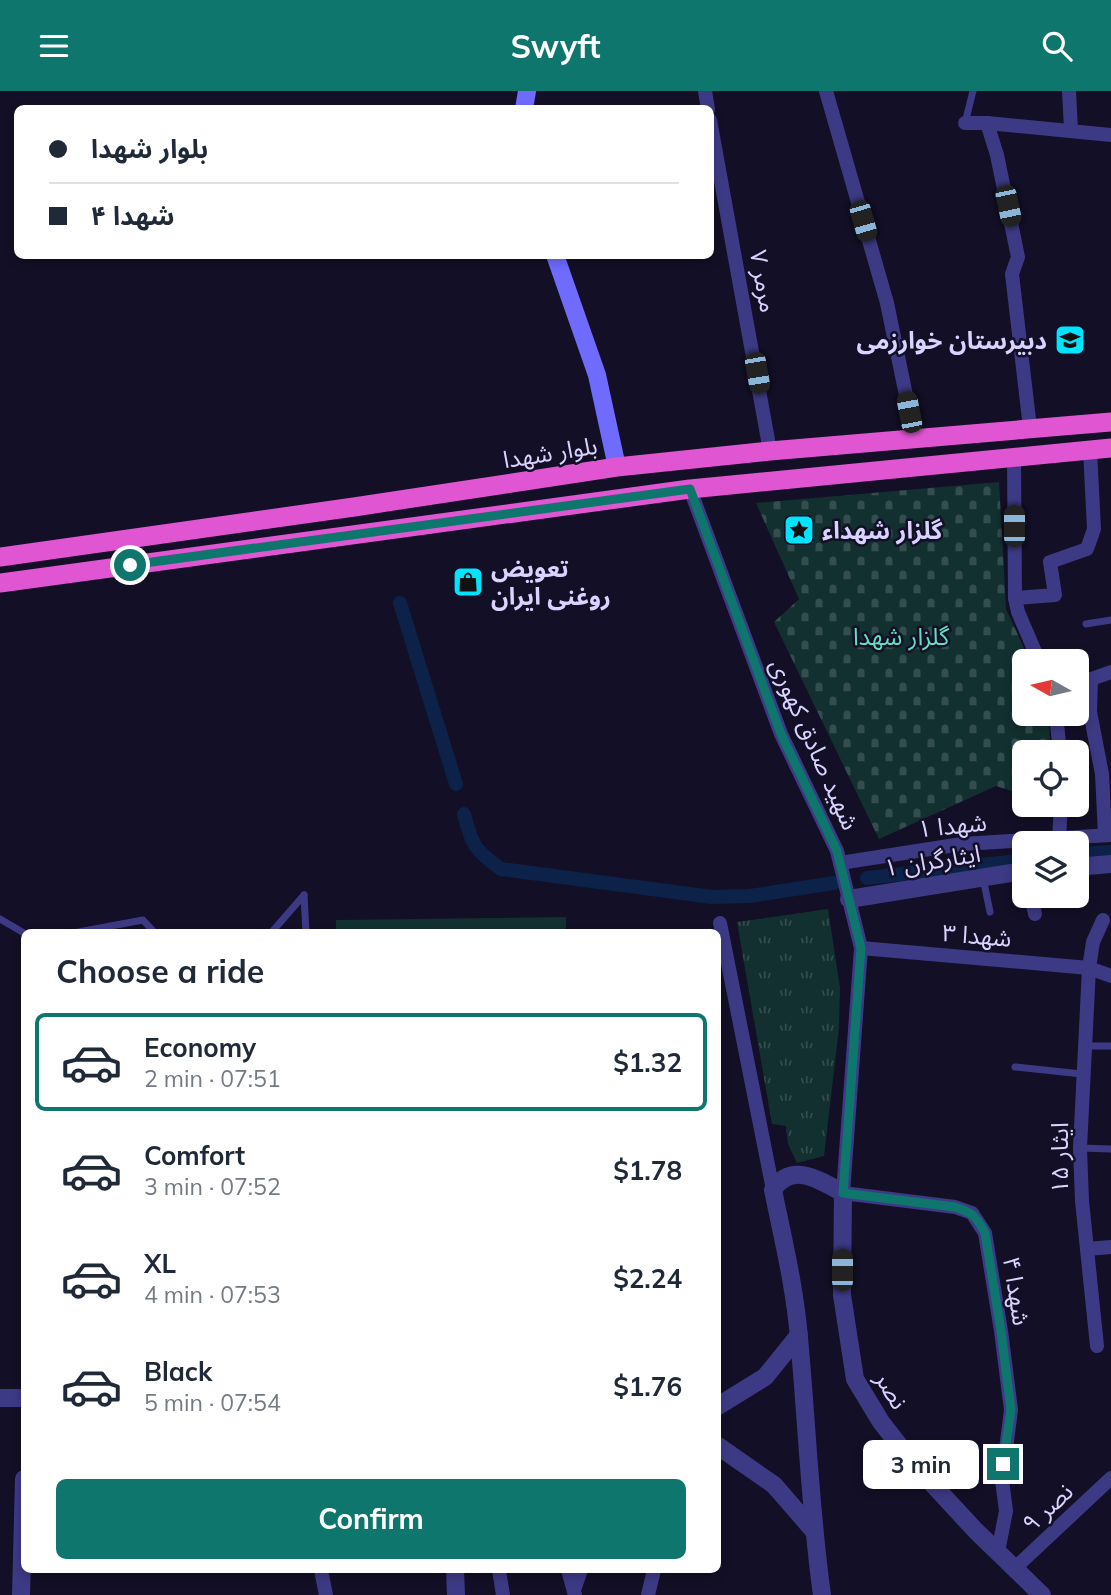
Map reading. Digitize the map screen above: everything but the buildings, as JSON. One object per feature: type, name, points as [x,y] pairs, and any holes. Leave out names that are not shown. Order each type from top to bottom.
[{"type":"highway","name":"بلوار شهدا","points":[[0,557],[617,467],[1111,422]]},
{"type":"highway","points":[[0,583],[690,489],[1014,456],[1111,449]]},
{"type":"highway","points":[[123,539],[121,555],[130,565]]},
{"type":"highway","points":[[63,548],[72,558],[68,573]]},
{"type":"main road","points":[[556,259],[597,375],[617,467]]},
{"type":"street","points":[[826,91],[887,303],[915,439]]},
{"type":"street","points":[[1069,91],[1071,130]]},
{"type":"street","points":[[965,123],[1111,135]]},
{"type":"street","points":[[987,123],[998,155],[1018,257],[1012,274],[1030,428]]},
{"type":"street","name":"مرمر ۷","points":[[714,142],[770,451]]},
{"type":"street","points":[[1015,598],[1055,595],[1050,562],[1087,549],[1094,529],[1090,450]]},
{"type":"street","points":[[1014,456],[1015,598],[1018,612],[1035,649]]},
{"type":"street","name":"شهید صادق کهوری","points":[[690,489],[781,734],[837,851],[861,948],[843,1193]]},
{"type":"street","points":[[1108,835],[1102,773],[1090,712],[1091,679],[1111,672]]},
{"type":"street","name":"شهدا ۱","points":[[1089,837],[1108,835]]},
{"type":"street","name":"شهدا ۱","points":[[840,863],[962,844],[1012,841]]},
{"type":"street","points":[[1089,866],[1111,864]]},
{"type":"street","name":"ایثارگران ۱","points":[[849,899],[1012,873]]},
{"type":"street","points":[[1034,908],[1035,914]]},
{"type":"street","name":"ایثار ۱۵","points":[[1097,1346],[1082,1202],[1080,1148],[1089,968],[1093,942],[1103,920]]},
{"type":"street","points":[[720,923],[788,1263],[799,1335],[813,1530],[822,1595]]},
{"type":"street","name":"شهدا ۳","points":[[861,948],[1089,968],[1111,976]]},
{"type":"street","points":[[773,1190],[784,1177],[803,1174],[825,1182],[843,1193]]},
{"type":"street","name":"نصر","points":[[843,1193],[842,1295],[855,1379],[881,1422],[913,1463],[1042,1595]]},
{"type":"street","name":"شهدا ۴","points":[[843,1193],[955,1207],[972,1213],[985,1233],[1011,1410],[1002,1480],[1006,1511],[998,1552]]},
{"type":"street","points":[[1087,1249],[1111,1247]]},
{"type":"street","points":[[721,1404],[765,1377],[799,1335]]},
{"type":"street","points":[[0,1398],[21,1398]]},
{"type":"street","points":[[721,1448],[774,1485],[813,1530]]},
{"type":"street","name":"نصر ۹","points":[[1014,1568],[1111,1478]]},
{"type":"street","points":[[21,1595],[22,1573]]},
{"type":"street","points":[[322,1573],[326,1595]]},
{"type":"street","points":[[455,1573],[456,1595]]},
{"type":"street","points":[[499,1573],[503,1595]]},
{"type":"street","points":[[569,1573],[575,1593]]},
{"type":"street","points":[[575,1593],[580,1573]]},
{"type":"street","points":[[648,1595],[653,1573]]},
{"type":"lane","points":[[965,123],[972,91]]},
{"type":"lane","points":[[1086,624],[1111,620]]},
{"type":"lane","points":[[983,877],[990,912]]},
{"type":"lane","points":[[274,929],[304,895],[306,929]]},
{"type":"lane","points":[[0,919],[21,931]]},
{"type":"lane","points":[[94,929],[143,920],[151,929]]},
{"type":"lane","points":[[1084,1046],[1111,1046]]},
{"type":"lane","points":[[1015,1067],[1082,1073]]},
{"type":"lane","points":[[1080,1148],[1111,1149]]},
{"type":"green space","name":"گلزار شهدا","points":[[999,482],[1006,609],[1024,649],[1012,649],[1012,726],[1049,726],[1050,740],[1012,740],[1012,791],[996,786],[879,839],[774,622],[799,599],[756,503]]},
{"type":"green space","points":[[828,909],[840,988],[839,1028],[824,1156],[797,1163],[788,1144],[786,1126],[772,1124],[737,922]]},
{"type":"green space","points":[[566,917],[566,929],[336,929],[336,920]]},
{"type":"waterway","points":[[400,603],[456,784]]},
{"type":"waterway","points":[[464,814],[476,846],[501,869],[712,897],[750,896],[834,883]]},
{"type":"waterway","points":[[1089,853],[1111,852]]},
{"type":"waterway","points":[[867,878],[1012,861]]},
{"type":"place","name":"دبیرستان خوارزمی","points":[[1070,340]]},
{"type":"place","name":"گلزار شهداء","points":[[799,530]]},
{"type":"place","name":"تعویض روغنی ایران","points":[[468,582]]},
{"type":"route","points":[[130,565],[690,489],[781,734],[837,851],[861,948],[843,1193],[955,1207],[972,1213],[979,1222],[985,1233],[1011,1410],[1003,1464]]}]
